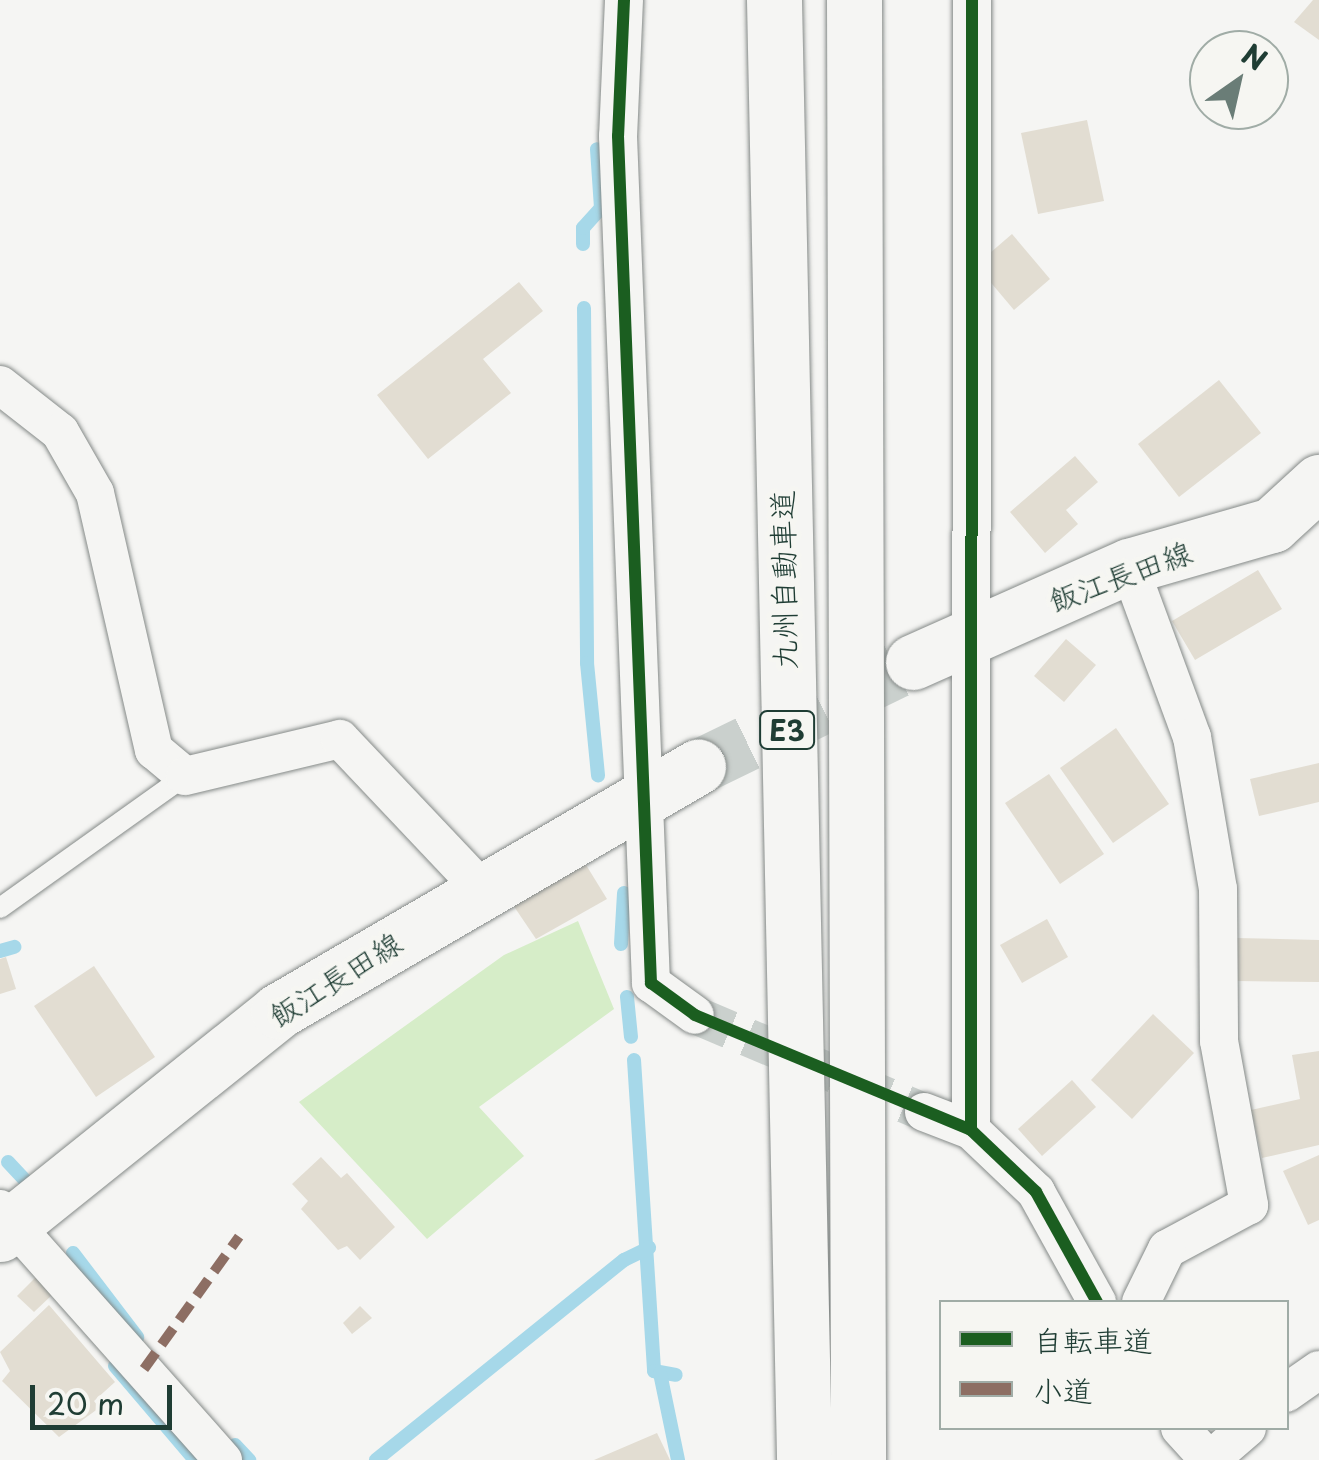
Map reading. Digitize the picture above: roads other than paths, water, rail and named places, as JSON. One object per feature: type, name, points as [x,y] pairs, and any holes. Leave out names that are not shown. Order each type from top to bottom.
[{"type":"main road","name":"九州自動車道","points":[[774,0],[804,1460]]},
{"type":"main road","name":"E3","points":[[854,0],[858,1460]]},
{"type":"main road","name":"飯江長田線","points":[[913,662],[1129,566],[1272,525],[1319,482]]},
{"type":"main road","name":"飯江長田線","points":[[4,1224],[278,1011],[482,889],[698,767]]},
{"type":"street","points":[[624,0],[618,136],[651,983],[696,1015]]},
{"type":"street","points":[[971,1130],[972,0]]},
{"type":"street","points":[[0,385],[60,432],[95,494],[154,750],[185,776],[340,739],[482,889]]},
{"type":"street","points":[[1129,566],[1192,737],[1218,889],[1219,1041],[1249,1204],[1168,1248],[1142,1300]]},
{"type":"street","points":[[924,1112],[971,1130],[1036,1192],[1096,1300]]},
{"type":"street","points":[[4,1224],[100,1317],[223,1460]]},
{"type":"street","points":[[1289,1391],[1319,1370]]},
{"type":"street","points":[[1199,1453],[1243,1430]]},
{"type":"lane","points":[[0,908],[185,776]]},
{"type":"waterway","points":[[583,244],[583,228],[601,208],[597,149]]},
{"type":"waterway","points":[[584,308],[587,663],[598,775]]},
{"type":"waterway","points":[[621,944],[624,893]]},
{"type":"waterway","points":[[0,951],[14,947]]},
{"type":"waterway","points":[[627,997],[631,1037]]},
{"type":"waterway","points":[[634,1060],[654,1371],[676,1375]]},
{"type":"waterway","points":[[8,1162],[25,1180]]},
{"type":"waterway","points":[[376,1460],[624,1260],[649,1248]]},
{"type":"waterway","points":[[73,1253],[137,1337]]},
{"type":"waterway","points":[[115,1366],[195,1460]]},
{"type":"waterway","points":[[660,1373],[678,1460]]},
{"type":"waterway","points":[[235,1445],[249,1460]]},
{"type":"tunnel","points":[[698,767],[913,662]]},
{"type":"tunnel","points":[[695,1015],[924,1112]]}]
